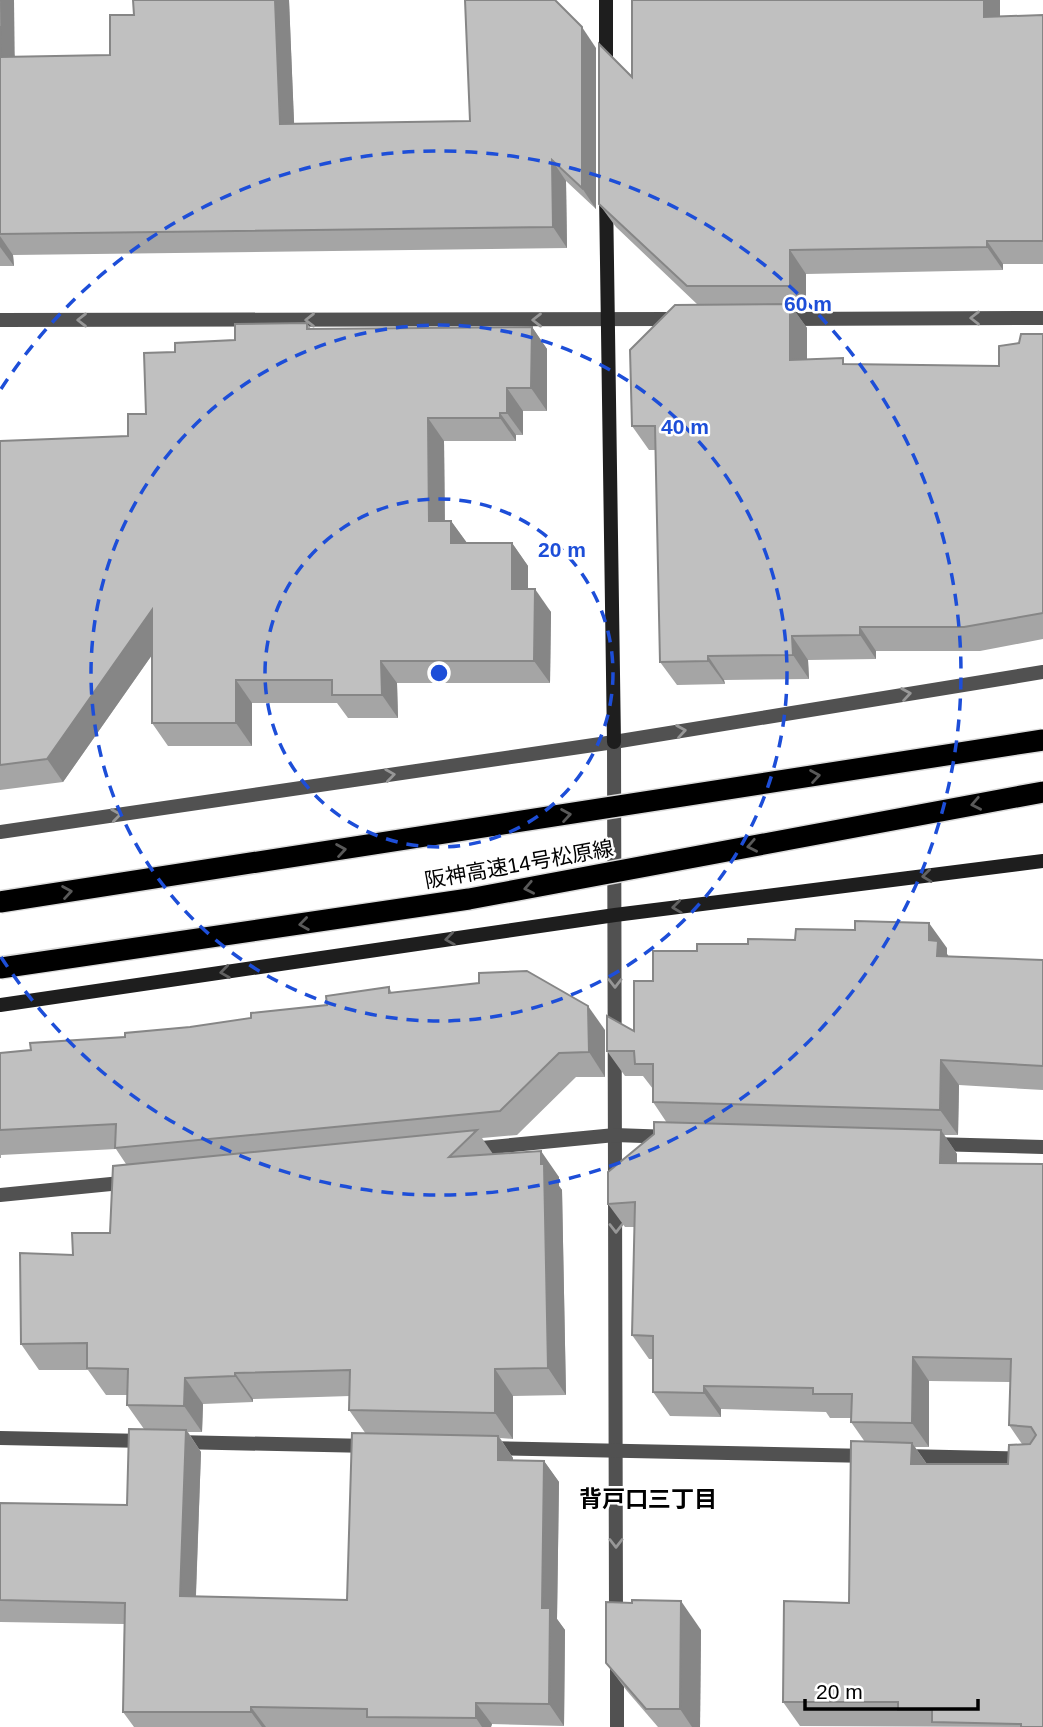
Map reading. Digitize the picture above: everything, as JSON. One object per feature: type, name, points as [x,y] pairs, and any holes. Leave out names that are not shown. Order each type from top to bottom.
[{"type":"highway","name":"阪神高速14号松原線","points":[[0,902],[1043,740]]},
{"type":"highway","name":"阪神高速14号松原線","points":[[0,968],[469,900],[1043,792]]},
{"type":"street","points":[[606,0],[606,83]]},
{"type":"street","points":[[606,181],[614,742],[617,1727]]},
{"type":"street","points":[[770,319],[1043,318]]},
{"type":"street","points":[[0,320],[688,319]]},
{"type":"street","points":[[0,832],[614,742],[1043,672]]},
{"type":"street","points":[[0,1005],[614,915],[1043,862]]},
{"type":"street","points":[[451,1151],[615,1135],[684,1137]]},
{"type":"street","points":[[919,1144],[1043,1147]]},
{"type":"street","points":[[0,1195],[150,1181]]},
{"type":"street","points":[[0,1438],[383,1446]]},
{"type":"street","points":[[479,1448],[1043,1459]]},
{"type":"building","points":[[133,0],[275,0],[280,124],[470,121],[465,0],[555,0],[582,27],[582,188],[552,160],[553,227],[0,234],[0,26],[1,57],[110,55],[110,15],[134,15]]},
{"type":"building","points":[[632,0],[984,0],[984,17],[1043,15],[1043,241],[987,241],[987,247],[790,250],[790,286],[687,286],[599,204],[599,44],[632,77]]},
{"type":"building","points":[[790,304],[790,360],[843,358],[843,364],[999,366],[999,346],[1019,343],[1021,334],[1043,334],[1043,613],[964,627],[860,627],[860,635],[792,636],[793,655],[708,656],[708,661],[660,662],[655,426],[632,426],[630,350],[675,305]]},
{"type":"building","points":[[307,323],[307,329],[532,327],[531,388],[507,388],[507,413],[500,413],[500,418],[428,418],[429,521],[451,521],[451,543],[512,543],[512,589],[535,589],[534,661],[381,661],[382,695],[332,695],[332,680],[236,680],[236,723],[152,723],[152,610],[47,759],[0,765],[0,441],[128,436],[128,414],[146,414],[144,353],[175,352],[175,343],[235,340],[235,324]]},
{"type":"building","points":[[855,921],[929,923],[929,940],[938,941],[937,956],[1043,960],[1043,1066],[941,1060],[940,1110],[653,1102],[653,1064],[635,1064],[634,1051],[607,1051],[607,1016],[634,1031],[634,981],[653,981],[653,951],[697,951],[697,944],[748,944],[748,939],[795,940],[796,929],[855,930]]},
{"type":"building","points":[[527,971],[588,1006],[589,1052],[559,1053],[500,1111],[115,1148],[116,1124],[0,1130],[0,1053],[31,1050],[30,1043],[125,1037],[125,1033],[251,1018],[251,1013],[327,1005],[326,996],[389,987],[389,993],[479,983],[479,973]]},
{"type":"building","points":[[654,1122],[941,1130],[940,1163],[1043,1164],[1043,1727],[932,1722],[932,1710],[898,1710],[898,1702],[783,1702],[784,1601],[849,1603],[851,1441],[912,1443],[911,1464],[1008,1464],[1009,1445],[1030,1444],[1036,1435],[1031,1427],[1009,1425],[1011,1359],[913,1357],[912,1423],[851,1422],[852,1394],[813,1394],[813,1388],[704,1386],[704,1393],[653,1392],[653,1336],[632,1335],[635,1202],[608,1204],[608,1172],[654,1134]]},
{"type":"building","points":[[477,1130],[449,1157],[541,1151],[541,1164],[544,1164],[548,1368],[495,1369],[495,1413],[349,1410],[350,1370],[235,1373],[235,1376],[185,1378],[184,1406],[127,1405],[128,1369],[87,1368],[87,1343],[21,1344],[20,1253],[73,1255],[72,1233],[110,1233],[113,1166]]},
{"type":"building","points":[[129,1429],[186,1430],[180,1596],[347,1600],[352,1433],[498,1436],[498,1460],[544,1461],[542,1608],[550,1608],[549,1704],[476,1703],[476,1718],[367,1717],[367,1709],[251,1707],[251,1712],[123,1712],[125,1603],[0,1600],[0,1503],[127,1505]]},
{"type":"building","points":[[632,1600],[681,1601],[680,1709],[646,1709],[606,1663],[606,1602],[632,1603]]},
{"type":"district","name":"背戸口三丁目","points":[[648,1499]]}]
